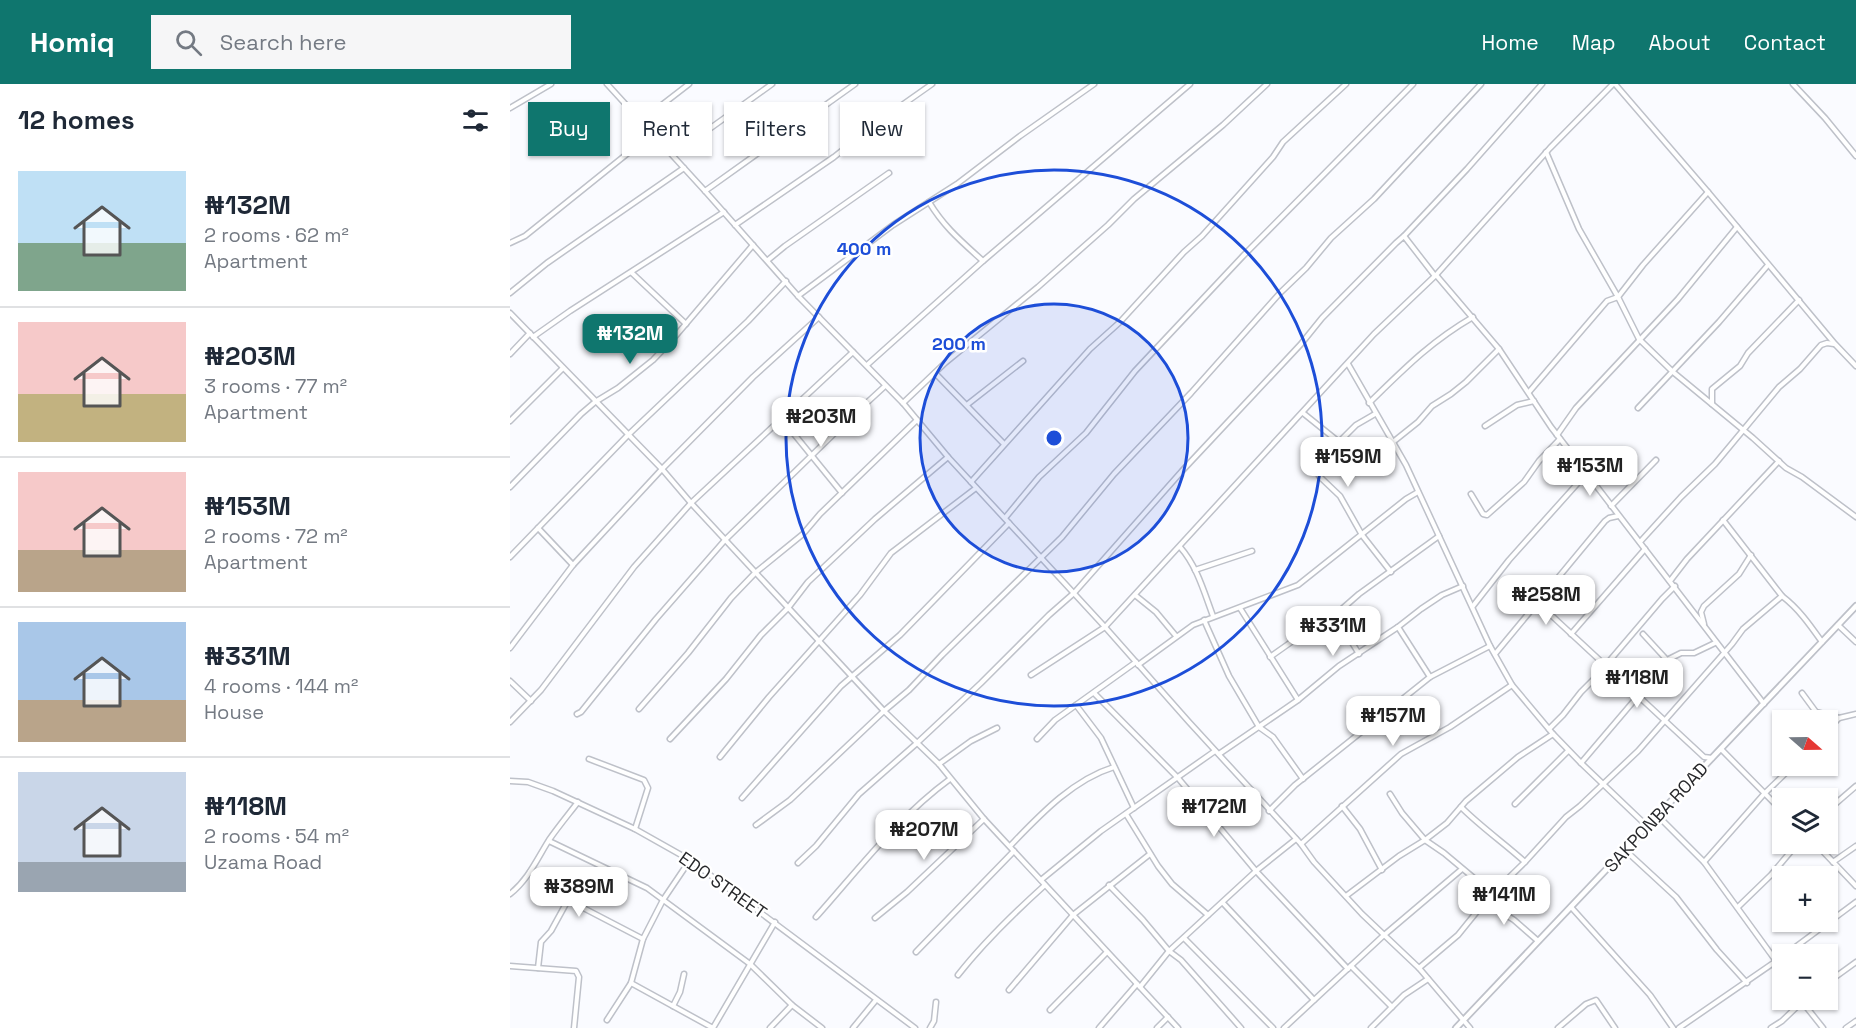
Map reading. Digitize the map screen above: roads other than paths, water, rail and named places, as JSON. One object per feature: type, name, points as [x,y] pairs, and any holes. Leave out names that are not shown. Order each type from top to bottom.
[{"type":"main road","name":"SAKPONBA ROAD","points":[[1456,1028],[1856,606]]},
{"type":"street","points":[[510,108],[551,84]]},
{"type":"street","points":[[607,84],[624,102]]},
{"type":"street","points":[[666,102],[689,84]]},
{"type":"street","points":[[712,127],[772,84]]},
{"type":"street","points":[[705,191],[855,84]]},
{"type":"street","points":[[735,225],[834,157],[932,84]]},
{"type":"street","points":[[798,296],[893,225],[957,184],[1094,84]]},
{"type":"street","points":[[867,365],[983,261],[1190,84]]},
{"type":"street","points":[[903,403],[1038,287],[1134,199],[1223,125],[1267,84]]},
{"type":"street","points":[[971,482],[1090,349],[1120,322],[1184,252],[1202,236],[1266,165],[1283,142],[1346,84]]},
{"type":"street","points":[[1005,518],[1039,477],[1086,433],[1135,371],[1235,264],[1413,84]]},
{"type":"street","points":[[756,825],[790,800],[909,690],[1062,537],[1114,474],[1185,401],[1331,238],[1374,199],[1480,84]]},
{"type":"street","points":[[798,863],[816,846],[860,794],[981,683],[1074,593],[1182,471],[1301,344],[1322,318],[1467,169],[1542,84]]},
{"type":"street","points":[[1031,675],[1105,627],[1374,334],[1436,276],[1546,152],[1614,84],[1856,366]]},
{"type":"street","points":[[1793,84],[1856,156]]},
{"type":"street","points":[[1546,152],[1579,229],[1639,339],[1673,372],[1779,461],[1856,518]]},
{"type":"street","points":[[510,243],[525,236],[625,156]]},
{"type":"street","points":[[673,156],[798,296],[903,403],[948,457],[1041,556],[1346,896],[1383,936],[1419,968],[1470,1028]]},
{"type":"street","points":[[510,293],[547,263],[684,168]]},
{"type":"street","points":[[768,261],[785,246],[890,173]]},
{"type":"street","points":[[1529,392],[1607,302],[1618,297],[1643,265],[1708,192]]},
{"type":"street","points":[[929,202],[946,228],[983,261]]},
{"type":"street","points":[[510,354],[532,335],[724,212]]},
{"type":"street","points":[[1471,494],[1483,514],[1487,515],[1524,482],[1558,437],[1576,408],[1678,299],[1737,227]]},
{"type":"street","points":[[1404,236],[1499,349],[1558,437],[1675,586],[1723,654],[1764,704]]},
{"type":"street","points":[[510,487],[595,402],[618,388],[653,360],[753,245]]},
{"type":"street","points":[[1638,408],[1768,265]]},
{"type":"street","points":[[632,273],[686,324]]},
{"type":"street","points":[[510,557],[628,435],[748,321],[786,281]]},
{"type":"street","points":[[1712,404],[1712,389],[1740,366],[1748,353],[1799,300]]},
{"type":"street","points":[[510,313],[662,469],[884,711],[939,764],[984,819],[1178,1028]]},
{"type":"street","points":[[510,648],[573,565],[662,469],[776,354],[819,317]]},
{"type":"street","points":[[1369,403],[1419,354],[1445,334],[1473,317]]},
{"type":"street","points":[[1640,542],[1715,464],[1779,387],[1800,369],[1821,345],[1835,344]]},
{"type":"street","points":[[1393,442],[1418,422],[1432,406],[1458,388],[1499,349]]},
{"type":"street","points":[[510,722],[541,690],[634,567],[691,503],[853,352]]},
{"type":"street","points":[[968,405],[1023,361]]},
{"type":"street","points":[[1348,364],[1419,492],[1490,646],[1512,685],[1568,751],[1647,826]]},
{"type":"street","points":[[510,421],[562,368]]},
{"type":"street","points":[[936,373],[1004,444]]},
{"type":"street","points":[[577,714],[725,540],[885,386]]},
{"type":"street","points":[[1485,426],[1517,405],[1534,401]]},
{"type":"street","points":[[1303,413],[1340,442]]},
{"type":"street","points":[[1375,414],[1356,425],[1340,442],[1319,476],[1340,496],[1362,535],[1391,572]]},
{"type":"street","points":[[782,418],[842,493]]},
{"type":"street","points":[[639,709],[688,653],[731,598],[755,573],[803,534],[917,420]]},
{"type":"street","points":[[670,739],[726,679],[808,582],[874,519],[948,457]]},
{"type":"street","points":[[1611,506],[1656,460]]},
{"type":"street","points":[[1670,581],[1779,461]]},
{"type":"street","points":[[1473,606],[1509,560],[1586,474]]},
{"type":"street","points":[[720,758],[769,697],[860,595],[891,553],[976,488]]},
{"type":"street","points":[[1037,739],[1055,720],[1176,636],[1204,620],[1298,585],[1406,499],[1419,492]]},
{"type":"street","points":[[1495,654],[1605,521],[1613,516],[1619,516]]},
{"type":"street","points":[[1723,520],[1782,596],[1798,609],[1822,642]]},
{"type":"street","points":[[742,798],[852,676],[900,634],[1010,523]]},
{"type":"street","points":[[538,528],[573,565]]},
{"type":"street","points":[[1270,657],[1335,615],[1439,537]]},
{"type":"street","points":[[1179,547],[1189,557],[1214,616]]},
{"type":"street","points":[[1571,634],[1645,549]]},
{"type":"street","points":[[1195,570],[1252,551]]},
{"type":"street","points":[[1704,627],[1701,612],[1704,606],[1738,574],[1751,555]]},
{"type":"street","points":[[1041,880],[1101,831],[1134,808],[1298,700],[1334,670],[1398,627],[1420,609],[1442,595],[1463,586]]},
{"type":"street","points":[[1548,729],[1563,715],[1675,586]]},
{"type":"street","points":[[1135,595],[1156,612],[1176,636]]},
{"type":"street","points":[[1419,968],[1458,935],[1488,898],[1566,817],[1638,751],[1743,629],[1782,596]]},
{"type":"street","points":[[1537,602],[1704,757],[1713,758]]},
{"type":"street","points":[[1240,608],[1298,700]]},
{"type":"street","points":[[1335,615],[1359,654]]},
{"type":"street","points":[[1204,620],[1229,676],[1259,727],[1274,737],[1303,779]]},
{"type":"street","points":[[1838,625],[1856,642]]},
{"type":"street","points":[[1398,627],[1430,677]]},
{"type":"street","points":[[1643,634],[1667,660],[1681,653],[1694,653],[1715,643]]},
{"type":"street","points":[[1269,811],[1303,779],[1430,677],[1490,646]]},
{"type":"street","points":[[510,681],[531,700]]},
{"type":"street","points":[[1301,844],[1401,754],[1450,727],[1512,685]]},
{"type":"street","points":[[1094,693],[1178,778],[1256,871],[1349,967],[1392,1007]]},
{"type":"street","points":[[1802,693],[1816,712],[1839,718],[1856,714]]},
{"type":"street","points":[[1581,764],[1638,696]]},
{"type":"street","points":[[1076,705],[1101,738],[1134,808]]},
{"type":"street","points":[[939,764],[971,741],[998,728]]},
{"type":"street","points":[[1346,896],[1447,823],[1461,807],[1518,757],[1552,734]]},
{"type":"street","points":[[1721,749],[1772,802]]},
{"type":"street","points":[[1515,804],[1568,751]]},
{"type":"street","points":[[589,759],[644,780],[647,784],[648,788],[636,829]]},
{"type":"street","points":[[1010,846],[1041,814],[1058,801],[1091,777],[1114,767]]},
{"type":"street","points":[[1704,862],[1783,776]]},
{"type":"street","points":[[816,917],[914,807],[950,779]]},
{"type":"street","name":"EDO STREET","points":[[510,781],[533,783],[578,802],[636,829],[690,860],[915,1028]]},
{"type":"street","points":[[1838,802],[1856,786]]},
{"type":"street","points":[[1390,794],[1402,813],[1425,840],[1493,894]]},
{"type":"street","points":[[510,894],[530,872],[549,841],[578,802]]},
{"type":"street","points":[[1342,806],[1360,829],[1382,870]]},
{"type":"street","points":[[1461,807],[1486,831],[1508,846],[1525,862]]},
{"type":"street","points":[[1126,814],[1150,854],[1172,884],[1208,915]]},
{"type":"street","points":[[1658,816],[1704,862],[1738,907],[1772,960]]},
{"type":"street","points":[[875,918],[907,892],[984,819]]},
{"type":"street","points":[[1100,1028],[1169,951],[1256,871],[1296,839]]},
{"type":"street","points":[[549,841],[647,888],[750,964],[792,1005],[822,1028]]},
{"type":"street","points":[[1833,862],[1856,846]]},
{"type":"street","points":[[1625,850],[1676,897],[1717,950],[1747,982]]},
{"type":"street","points":[[916,952],[1014,851]]},
{"type":"street","points":[[1009,990],[1073,915],[1150,854]]},
{"type":"street","points":[[1738,907],[1789,854]]},
{"type":"street","points":[[1825,854],[1856,886]]},
{"type":"street","points":[[607,1020],[631,983],[643,939],[663,900],[690,860]]},
{"type":"street","points":[[1284,1028],[1383,936],[1462,869]]},
{"type":"street","points":[[530,872],[568,900],[643,939]]},
{"type":"street","points":[[958,975],[1009,918],[1045,885]]},
{"type":"street","points":[[1109,885],[1169,951],[1177,956],[1241,1028]]},
{"type":"street","points":[[1488,898],[1497,909],[1538,941]]},
{"type":"street","points":[[538,968],[541,942],[551,931],[568,900]]},
{"type":"street","points":[[1799,944],[1856,902]]},
{"type":"street","points":[[1223,903],[1314,1000]]},
{"type":"street","points":[[1571,907],[1650,995],[1673,1028]]},
{"type":"street","points":[[631,983],[713,1028],[775,922]]},
{"type":"street","points":[[1184,938],[1274,1028]]},
{"type":"street","points":[[1050,1010],[1107,952]]},
{"type":"street","points":[[1838,975],[1856,962]]},
{"type":"street","points":[[1679,1028],[1772,964]]},
{"type":"street","points":[[510,966],[573,969],[579,974],[574,1028]]},
{"type":"street","points":[[673,1006],[680,992],[684,974]]},
{"type":"street","points":[[1371,1028],[1404,995],[1428,979]]},
{"type":"street","points":[[853,1028],[876,1000]]},
{"type":"street","points":[[1558,1028],[1586,1005],[1596,1000],[1615,1028]]},
{"type":"street","points":[[930,1028],[934,1021],[936,1002]]},
{"type":"street","points":[[770,1028],[792,1005]]},
{"type":"street","points":[[1771,1028],[1782,1022],[1793,1010]]},
{"type":"street","points":[[1810,1010],[1823,1028]]},
{"type":"street","points":[[1157,1028],[1168,1017]]},
{"type":"street","points":[[1846,1028],[1856,1021]]}]
